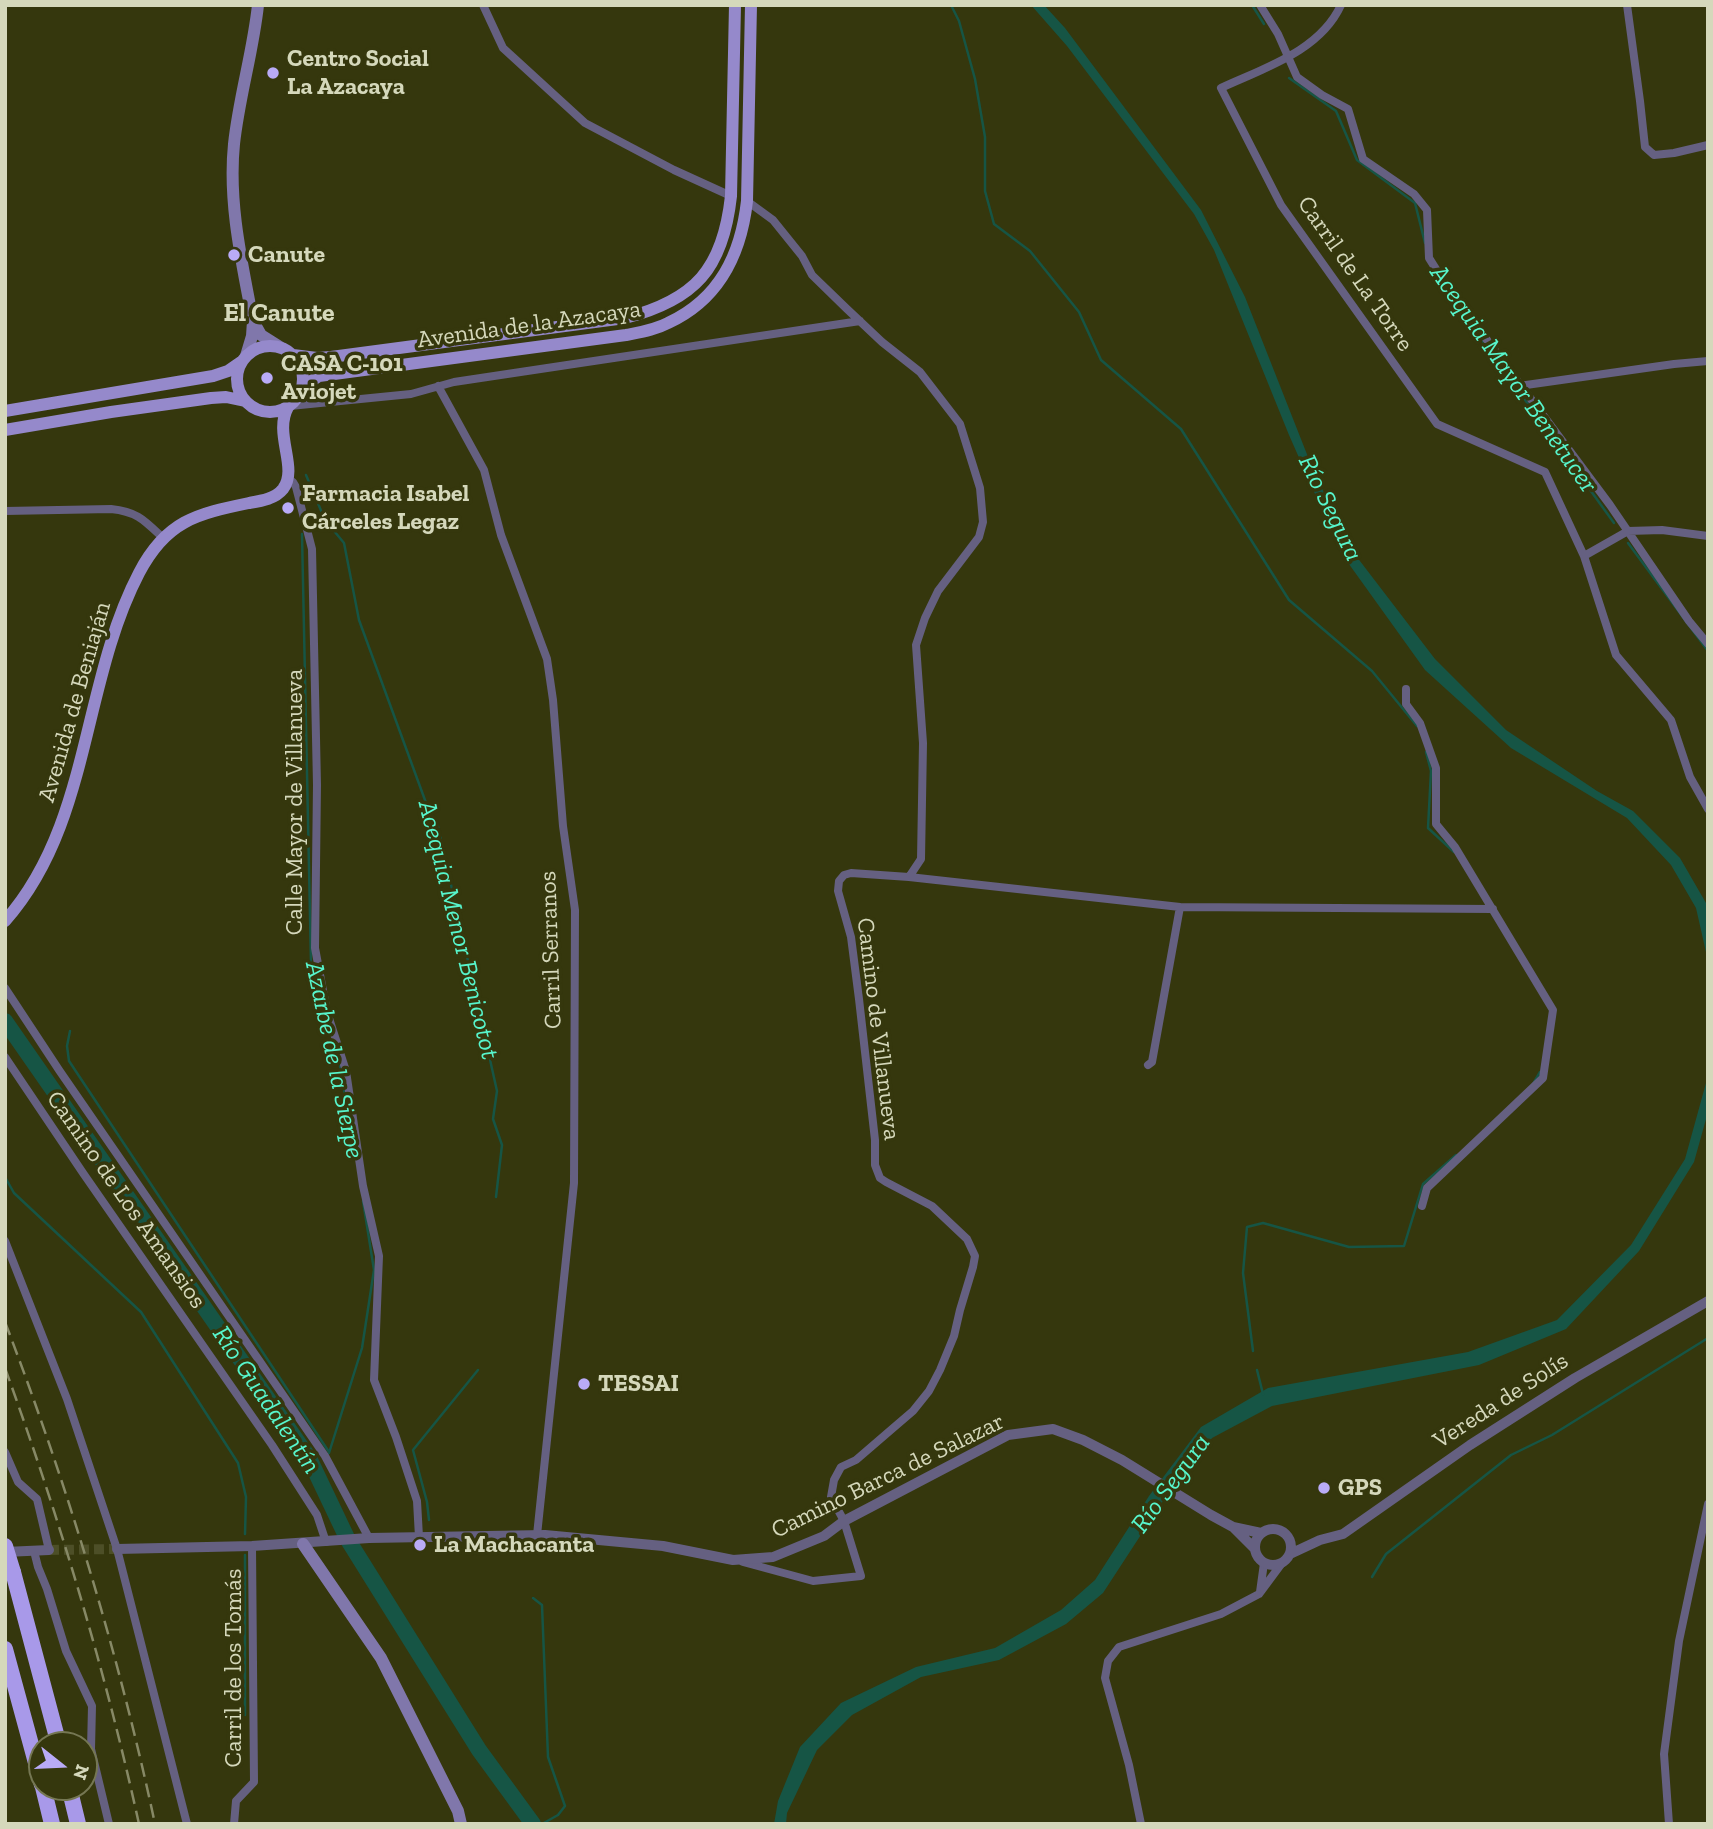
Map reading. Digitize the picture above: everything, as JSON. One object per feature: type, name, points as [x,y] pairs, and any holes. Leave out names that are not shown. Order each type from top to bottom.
[{"type":"highway","points":[[5,1546],[55,1731]]},
{"type":"highway","points":[[5,1648],[28,1734]]},
{"type":"highway","points":[[46,1801],[52,1824]]},
{"type":"highway","points":[[72,1801],[78,1824]]},
{"type":"main road","points":[[258,5],[234,144],[233,180],[238,236],[253,321],[252,336],[237,372],[237,382],[245,401],[271,422],[284,446]]},
{"type":"main road","name":"Avenida de la Azacaya","points":[[293,355],[317,359],[625,318],[646,313],[680,297],[707,271],[724,237],[728,219],[735,5]]},
{"type":"main road","name":"Avenida de la Azacaya","points":[[302,387],[319,376],[626,335],[668,324],[706,298],[732,262],[739,243],[747,201],[751,5]]},
{"type":"main road","points":[[253,321],[261,335],[293,355],[302,369],[302,387],[283,420],[288,478]]},
{"type":"main road","points":[[5,411],[212,376],[228,371],[258,348],[280,347]]},
{"type":"main road","points":[[5,429],[211,398],[226,397],[245,401]]},
{"type":"main road","points":[[258,410],[274,412],[289,407]]},
{"type":"main road","name":"Avenida de Beniaján","points":[[5,921],[33,884],[60,827],[82,759],[110,646],[140,571],[170,531],[197,516],[273,497],[282,490],[288,478]]},
{"type":"main road","points":[[303,1544],[381,1658],[458,1811],[461,1824]]},
{"type":"street","points":[[483,5],[503,48],[585,123],[730,196]]},
{"type":"street","points":[[1260,5],[1278,34],[1297,77],[1348,109],[1363,159],[1414,194],[1427,210],[1429,258],[1446,285],[1708,644]]},
{"type":"street","name":"Carril de La Torre","points":[[1341,5],[1325,31],[1287,58],[1221,88],[1281,205],[1437,424],[1545,472],[1584,556]]},
{"type":"street","points":[[1627,5],[1645,147],[1654,155],[1708,145]]},
{"type":"street","points":[[747,201],[773,220],[802,256],[812,275],[882,342],[920,372],[960,424],[980,488],[983,522],[979,537],[938,591],[916,645],[923,743],[921,859],[909,877],[1180,906],[1493,909]]},
{"type":"street","points":[[289,407],[411,394],[468,380],[860,321]]},
{"type":"street","points":[[1519,386],[1708,361]]},
{"type":"street","name":"Carril Serranos","points":[[438,387],[484,470],[501,535],[547,659],[563,826],[575,910],[574,1183],[537,1535]]},
{"type":"street","name":"Calle Mayor de Villanueva","points":[[288,478],[296,487],[312,549],[317,785],[315,948],[327,1012],[346,1071],[363,1185],[379,1256],[374,1380],[418,1501],[419,1537]]},
{"type":"street","points":[[5,512],[111,509],[127,511],[148,523],[163,538]]},
{"type":"street","points":[[1708,536],[1662,530],[1628,531],[1584,556],[1616,655],[1671,720],[1690,777],[1708,809]]},
{"type":"street","points":[[1406,688],[1406,704],[1420,723],[1436,768],[1436,824],[1455,847],[1553,1010],[1544,1078],[1427,1188],[1422,1206]]},
{"type":"street","name":"Camino de Villanueva","points":[[844,1521],[831,1497],[834,1480],[841,1468],[856,1460],[913,1411],[929,1391],[954,1336],[975,1256],[967,1239],[932,1206],[880,1178],[875,1165],[875,1140],[859,999],[851,937],[838,891],[839,881],[844,875],[851,873],[909,877]]},
{"type":"street","points":[[1148,1065],[1153,1062],[1180,906]]},
{"type":"street","points":[[5,988],[325,1456],[369,1538]]},
{"type":"street","name":"Camino de Los Amansios","points":[[5,1057],[272,1445],[317,1515],[326,1542]]},
{"type":"street","points":[[5,1241],[67,1399],[117,1549],[187,1824]]},
{"type":"street","name":"Vereda de Solís","points":[[1288,1537],[1320,1539],[1343,1534],[1482,1437],[1575,1378],[1708,1301]]},
{"type":"street","name":"Camino Barca de Salazar","points":[[117,1549],[303,1544],[369,1538],[537,1535],[663,1546],[735,1560],[773,1557],[824,1536],[844,1521],[1008,1434],[1053,1429],[1083,1440],[1122,1460],[1233,1527],[1255,1549]]},
{"type":"street","points":[[5,1452],[18,1482],[37,1499],[49,1550],[5,1552]]},
{"type":"street","points":[[1669,1824],[1664,1754],[1679,1641],[1708,1504]]},
{"type":"street","points":[[735,1560],[813,1581],[861,1576],[844,1521]]},
{"type":"street","name":"Camino Barca de Salazar","points":[[1233,1527],[1261,1533]]},
{"type":"street","points":[[1141,1824],[1129,1765],[1105,1678],[1108,1661],[1119,1647],[1221,1614],[1259,1594],[1286,1559],[1291,1542],[1284,1533],[1274,1529],[1261,1533],[1257,1538],[1256,1555],[1264,1563],[1276,1565],[1286,1559]]},
{"type":"street","name":"Vereda de Solís","points":[[1286,1559],[1320,1539]]},
{"type":"street","name":"Carril de los Tomás","points":[[234,1824],[236,1801],[254,1782],[252,1546]]},
{"type":"street","points":[[34,1551],[66,1651],[92,1706],[91,1749],[109,1824]]},
{"type":"street","points":[[1259,1594],[1264,1563]]},
{"type":"water","name":"Río Segura","points":[[1031,5],[1044,5],[1065,28],[1201,210],[1245,297],[1312,467],[1350,548],[1435,659],[1506,730],[1597,791],[1633,811],[1680,858],[1706,903],[1708,961],[1696,908],[1671,865],[1627,818],[1511,748],[1425,670],[1341,553],[1289,435],[1214,250],[1194,214],[1067,46]]},
{"type":"water","name":"Río Segura","points":[[1708,1058],[1708,1112],[1694,1162],[1639,1251],[1566,1329],[1479,1365],[1272,1406],[1212,1438],[1163,1501],[1103,1593],[1066,1624],[999,1660],[921,1677],[852,1715],[817,1750],[787,1813],[786,1824],[774,1824],[778,1801],[800,1747],[841,1703],[916,1667],[995,1648],[1061,1610],[1095,1580],[1149,1496],[1201,1427],[1268,1388],[1468,1352],[1557,1320],[1631,1245],[1685,1159],[1706,1083]]},
{"type":"waterway","points":[[951,5],[959,21],[975,79],[985,137],[985,191],[994,224],[1030,251],[1079,312],[1101,360],[1181,429],[1289,600],[1372,671],[1417,726]]},
{"type":"waterway","name":"Acequia Mayor Benetucer","points":[[1252,5],[1264,24]]},
{"type":"waterway","name":"Acequia Mayor Benetucer","points":[[1289,78],[1336,111],[1357,160],[1415,203],[1425,243]]},
{"type":"waterway","name":"Acequia Mayor Benetucer","points":[[1476,332],[1614,523]]},
{"type":"waterway","name":"Acequia Menor Benicotot","points":[[306,475],[325,520],[344,543],[359,620],[429,811],[437,822],[497,1091],[493,1119],[502,1145],[496,1197]]},
{"type":"waterway","name":"Azarbe de la Sierpe","points":[[302,534],[311,963],[319,989]]},
{"type":"waterway","name":"Acequia Mayor Benetucer","points":[[1628,543],[1708,651]]},
{"type":"waterway","points":[[1426,752],[1431,771],[1428,828],[1454,852]]},
{"type":"waterway","name":"Río Guadalentín","points":[[5,1021],[309,1458],[348,1540],[479,1750],[533,1824]]},
{"type":"waterway","points":[[70,1031],[67,1046],[69,1061],[329,1452]]},
{"type":"waterway","name":"Azarbe de la Sierpe","points":[[340,1066],[350,1125]]},
{"type":"waterway","points":[[1533,1084],[1540,1072]]},
{"type":"waterway","points":[[1253,1351],[1243,1273],[1247,1227],[1263,1223],[1349,1247],[1404,1246],[1423,1184],[1456,1155]]},
{"type":"waterway","points":[[5,1177],[14,1193],[141,1312],[238,1463],[246,1497],[245,1534]]},
{"type":"waterway","name":"Azarbe de la Sierpe","points":[[329,1453],[362,1348],[374,1270],[363,1201]]},
{"type":"waterway","name":"Acequia Mayor Benetucer","points":[[1372,1577],[1386,1554],[1511,1455],[1552,1435],[1708,1338]]},
{"type":"waterway","name":"Acequia Menor Benicotot","points":[[429,1520],[413,1450],[478,1370]]},
{"type":"waterway","points":[[1257,1370],[1263,1394]]},
{"type":"waterway","points":[[245,1555],[245,1715]]},
{"type":"waterway","name":"Acequia Menor Benicotot","points":[[533,1598],[542,1605],[548,1757],[565,1806],[558,1815],[542,1824]]},
{"type":"tunnel","points":[[49,1550],[117,1549]]},
{"type":"railway","points":[[5,1322],[50,1445],[90,1570],[125,1697],[155,1824]]},
{"type":"railway","points":[[5,1368],[80,1594],[139,1824]]},
{"type":"place","name":"Centro Social La Azacaya","points":[[273,73]]},
{"type":"place","name":"Canute","points":[[234,255]]},
{"type":"place","name":"CASA C-101 Aviojet","points":[[267,378]]},
{"type":"place","name":"Farmacia Isabel Cárceles Legaz","points":[[288,508]]},
{"type":"place","name":"TESSAI","points":[[584,1384]]},
{"type":"place","name":"GPS","points":[[1324,1488]]},
{"type":"place","name":"La Machacanta","points":[[420,1545]]},
{"type":"district","name":"El Canute","points":[[279,314]]}]
